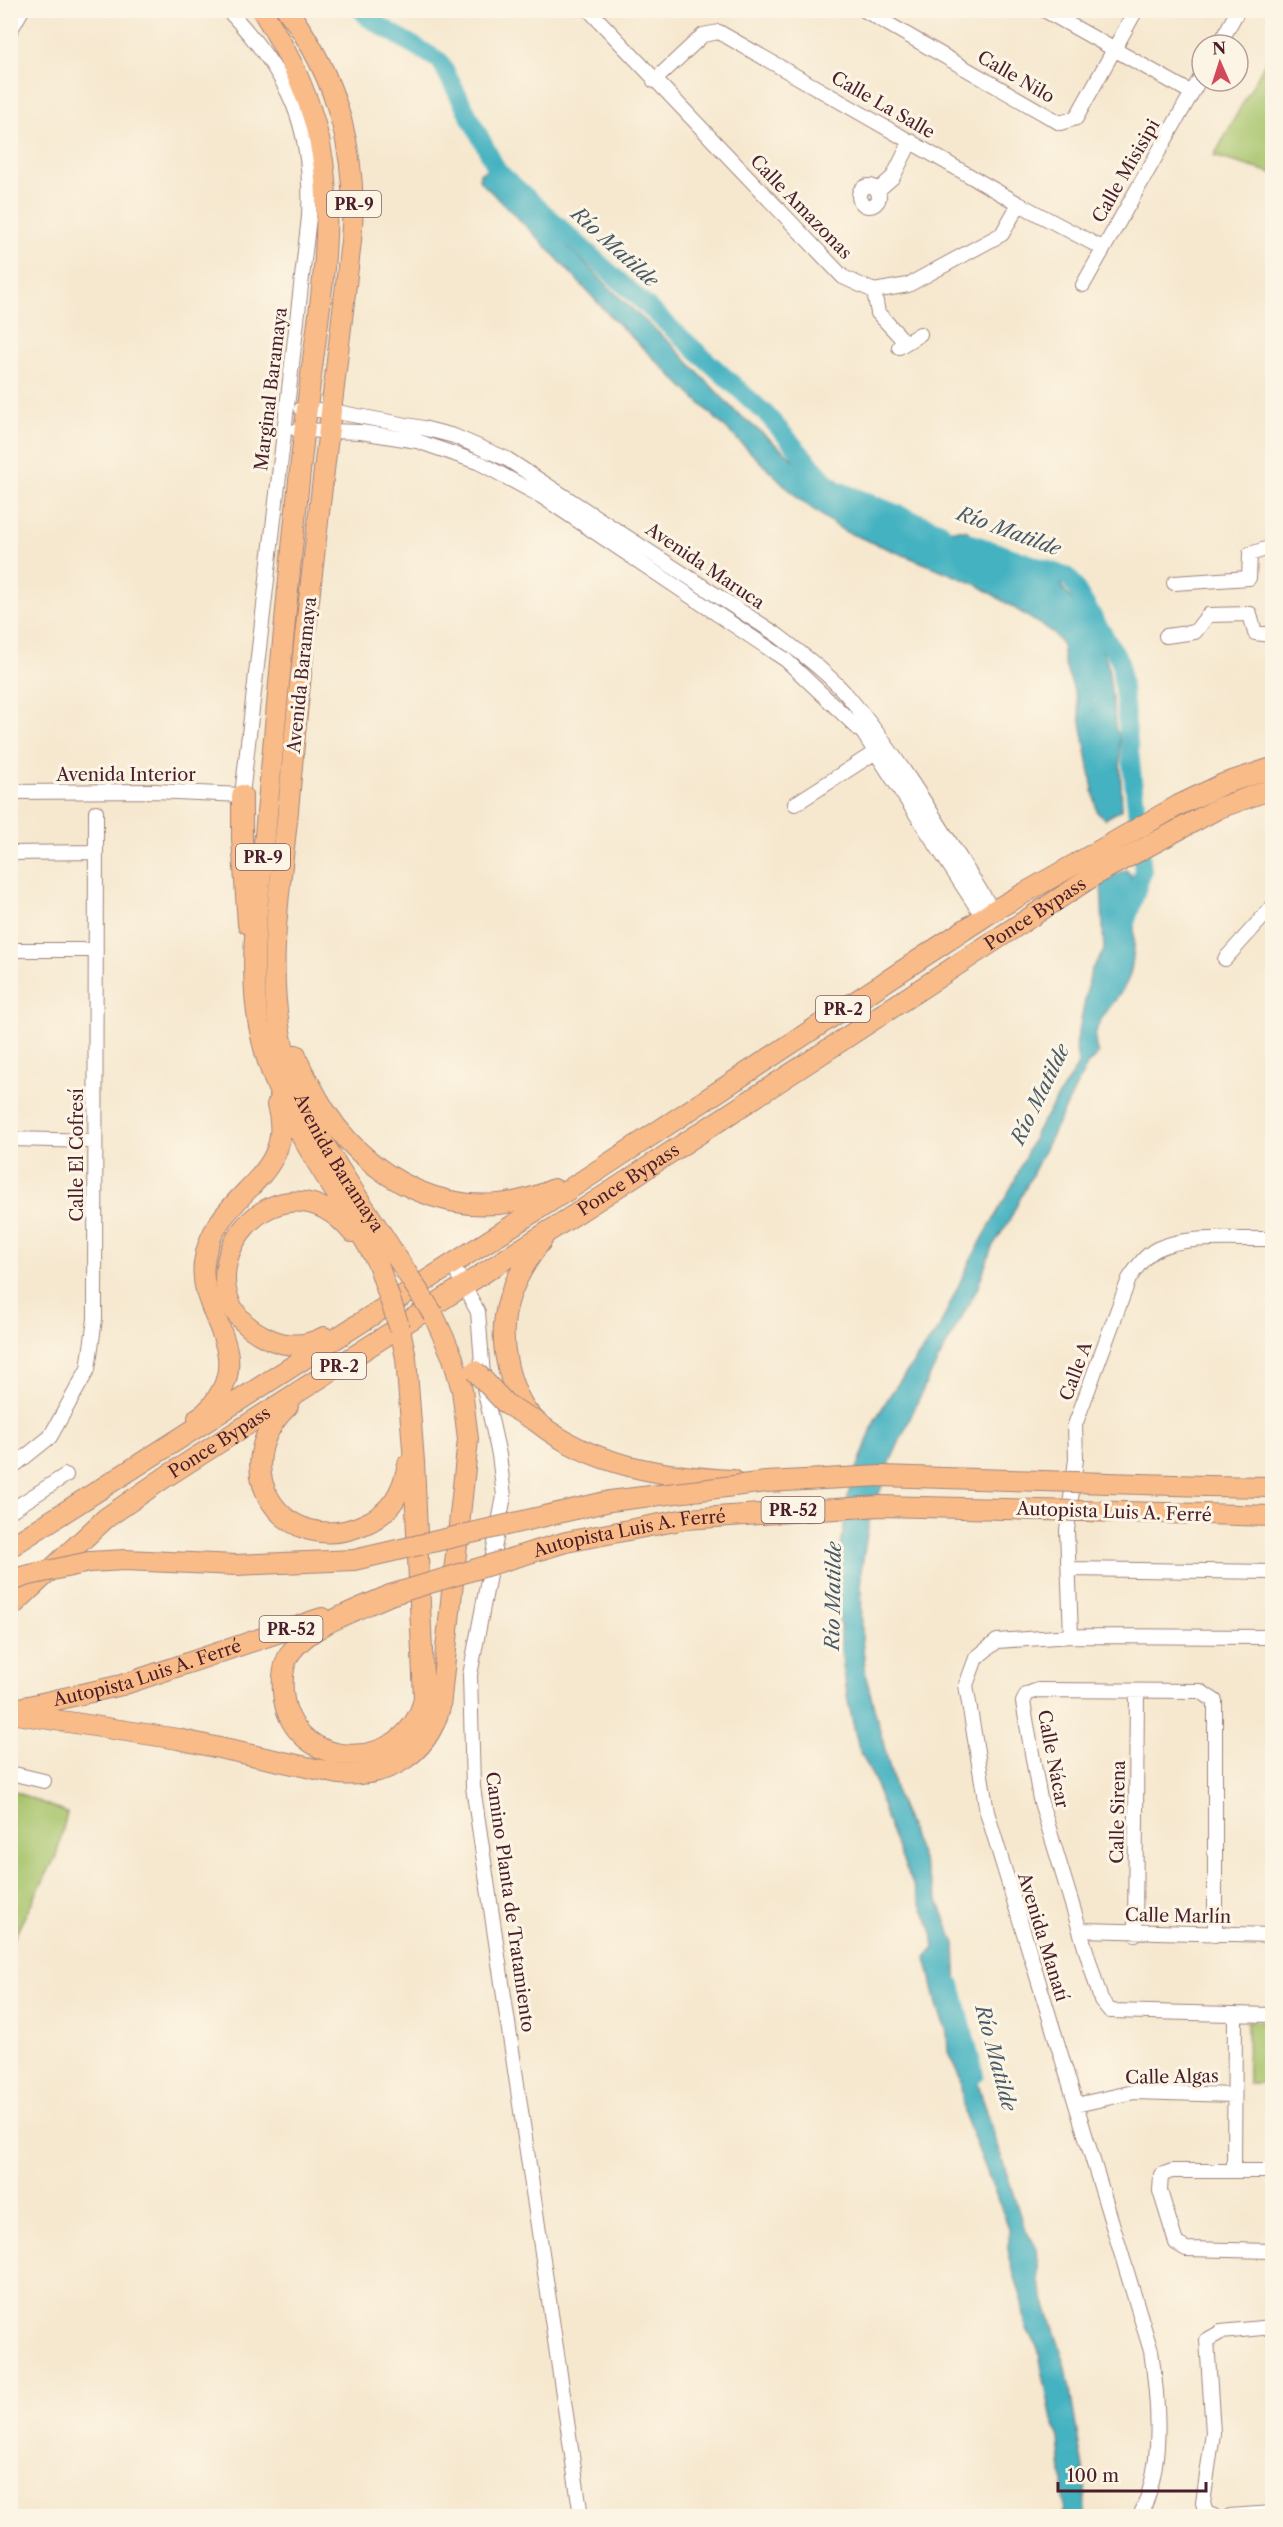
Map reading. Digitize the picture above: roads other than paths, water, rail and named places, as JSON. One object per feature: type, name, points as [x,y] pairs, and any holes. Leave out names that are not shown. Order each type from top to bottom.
[{"type":"highway","name":"Avenida Baramaya","points":[[262,10],[296,70],[313,116],[322,157],[327,222],[297,409],[304,430],[254,973],[256,1014],[264,1050],[291,1118],[382,1258],[433,1314]]},
{"type":"highway","name":"Avenida Baramaya","points":[[287,10],[310,45],[329,81],[346,135],[352,171],[353,221],[297,714],[275,958],[277,1018],[288,1065],[303,1105],[382,1258],[406,1358],[412,1437]]},
{"type":"highway","points":[[296,70],[303,129]]},
{"type":"highway","points":[[1235,780],[1272,758]]},
{"type":"highway","name":"Ponce Bypass","points":[[10,1547],[152,1456],[172,1435],[200,1421],[363,1321],[582,1181],[988,914],[1164,814],[1235,780],[1272,768]]},
{"type":"highway","name":"Ponce Bypass","points":[[10,1608],[106,1518],[164,1478],[464,1286],[1098,873],[1219,808],[1266,792]]},
{"type":"highway","points":[[242,795],[242,839],[254,973]]},
{"type":"highway","points":[[277,1018],[293,1042],[298,1061],[335,1128],[368,1162],[405,1186],[454,1202],[487,1204],[523,1200],[582,1181]]},
{"type":"highway","points":[[200,1421],[220,1395],[229,1370],[227,1342],[207,1296],[203,1278],[208,1243],[226,1210],[262,1173],[276,1155],[281,1143],[282,1122],[266,1069],[264,1050]]},
{"type":"highway","points":[[363,1321],[342,1327],[316,1341],[300,1345],[275,1341],[255,1332],[243,1323],[230,1298],[226,1269],[234,1240],[252,1218],[266,1209],[293,1203],[320,1206],[331,1211],[343,1221],[364,1249],[382,1258]]},
{"type":"highway","points":[[537,1422],[521,1402],[508,1367],[503,1334],[507,1300],[522,1269],[550,1229]]},
{"type":"highway","points":[[433,1314],[486,1384],[506,1404],[579,1447],[614,1461],[655,1473],[686,1478],[766,1482]]},
{"type":"highway","points":[[10,1711],[178,1739],[358,1776],[384,1771],[399,1764],[422,1744],[437,1719],[443,1689],[467,1460],[462,1390],[453,1358],[433,1314]]},
{"type":"highway","points":[[310,1384],[270,1425],[259,1456],[267,1497],[275,1508],[295,1524],[322,1533],[349,1531],[376,1519],[387,1511],[402,1487],[412,1437]]},
{"type":"highway","points":[[390,1595],[321,1627],[290,1653],[284,1667],[284,1699],[289,1717],[299,1732],[329,1752],[347,1755],[382,1750],[406,1733],[416,1722],[422,1709],[425,1688],[412,1437]]},
{"type":"highway","name":"Autopista Luis A. Ferré","points":[[10,1582],[25,1576],[89,1562],[125,1560],[236,1565],[354,1560],[610,1501],[766,1482],[881,1476],[1272,1487]]},
{"type":"highway","name":"Autopista Luis A. Ferré","points":[[10,1711],[68,1699],[193,1663],[390,1595],[566,1542],[686,1519],[880,1506],[1272,1516]]},
{"type":"street","points":[[10,31],[22,10]]},
{"type":"street","name":"Marginal Baramaya","points":[[228,10],[276,69],[294,103],[303,129],[311,184],[297,409],[284,429],[242,795]]},
{"type":"street","name":"Calle Nilo","points":[[864,10],[1060,123],[1076,118],[1136,10]]},
{"type":"street","points":[[1044,10],[1190,92]]},
{"type":"street","points":[[1226,33],[1238,10]]},
{"type":"street","name":"Calle Amazonas","points":[[592,12],[654,81],[843,277],[874,291]]},
{"type":"street","name":"Calle La Salle","points":[[654,81],[703,35],[719,32],[1019,204],[1102,248]]},
{"type":"street","name":"Calle Misisipi","points":[[1083,285],[1192,93]]},
{"type":"street","points":[[877,190],[893,177],[911,141]]},
{"type":"street","points":[[920,334],[901,345],[878,313],[874,291],[908,285],[1002,234],[1019,204]]},
{"type":"street","name":"Avenida Maruca","points":[[297,409],[332,411],[423,428],[454,436],[507,459],[711,591],[798,651],[852,700],[923,802],[988,914]]},
{"type":"street","name":"Avenida Maruca","points":[[284,429],[361,432],[417,441],[480,463],[526,487],[786,660],[862,733],[988,914]]},
{"type":"street","points":[[1174,583],[1249,578],[1250,554],[1272,547]]},
{"type":"street","points":[[1166,636],[1195,632],[1208,615],[1250,614],[1255,633],[1272,635]]},
{"type":"street","points":[[795,804],[874,753]]},
{"type":"street","name":"Avenida Interior","points":[[10,792],[154,791],[242,795]]},
{"type":"street","name":"Calle El Cofresí","points":[[10,1469],[50,1437],[88,1369],[95,1318],[96,812]]},
{"type":"street","points":[[10,853],[96,852]]},
{"type":"street","points":[[1225,959],[1272,907]]},
{"type":"street","points":[[10,950],[96,950]]},
{"type":"street","points":[[10,1138],[95,1141]]},
{"type":"street","name":"Calle A","points":[[1071,1636],[1067,1530],[1076,1459],[1075,1425],[1129,1279],[1141,1261],[1158,1249],[1189,1241],[1272,1239]]},
{"type":"street","name":"Camino Planta de Tratamiento","points":[[452,1263],[478,1312],[484,1388],[499,1455],[504,1497],[470,1676],[473,1787],[581,2517]]},
{"type":"street","points":[[10,1511],[66,1475]]},
{"type":"street","points":[[1070,1569],[1272,1572]]},
{"type":"street","name":"Avenida Manatí","points":[[1140,2517],[1157,2454],[1157,2389],[1150,2351],[987,1812],[966,1685],[976,1658],[997,1641],[1071,1636],[1272,1638]]},
{"type":"street","name":"Calle Nácar","points":[[1215,1935],[1215,1701],[1200,1691],[1038,1690],[1027,1694],[1023,1702],[1040,1799],[1082,1930],[1101,2000],[1110,2011],[1272,2014]]},
{"type":"street","name":"Calle Sirena","points":[[1135,1934],[1137,1691]]},
{"type":"street","points":[[10,1773],[44,1781]]},
{"type":"street","name":"Calle Marlín","points":[[1082,1930],[1135,1934],[1272,1935]]},
{"type":"street","points":[[1234,2171],[1235,2014]]},
{"type":"street","name":"Calle Algas","points":[[1076,2105],[1134,2092],[1234,2095]]},
{"type":"street","points":[[1272,2171],[1172,2171],[1161,2175],[1160,2191],[1176,2243],[1186,2249],[1272,2251]]},
{"type":"street","points":[[1214,2517],[1206,2512],[1203,2503],[1213,2433],[1207,2340],[1221,2332],[1272,2327]]},
{"type":"street","points":[[1230,2517],[1272,2513]]},
{"type":"water","points":[[487,169],[505,183],[622,300],[670,343],[735,411],[801,465],[835,478],[855,498],[880,515],[898,521],[932,521],[951,530],[966,530],[999,559],[1036,566],[1059,580],[1066,593],[1093,622],[1108,665],[1116,730],[1119,735],[1122,809],[1105,819],[1097,812],[1077,699],[1064,662],[1062,644],[1052,632],[978,585],[844,531],[800,500],[611,317],[543,243],[479,180],[480,174]]},
{"type":"water","name":"Río Matilde","points":[[1126,870],[1131,875],[1134,926],[1134,952],[1129,977],[1099,1022],[1095,1042],[1098,1054],[1087,1065],[1009,1221],[992,1247],[977,1289],[928,1379],[891,1460],[869,1522],[861,1571],[862,1639],[866,1677],[897,1796],[955,1944],[958,2021],[1024,2228],[1037,2248],[1039,2283],[1066,2367],[1085,2480],[1086,2516],[1063,2516],[1065,2507],[1059,2438],[1052,2420],[1038,2348],[1026,2328],[1020,2292],[1009,2259],[1009,2228],[964,2113],[960,2078],[948,2052],[947,2032],[938,2009],[926,1957],[934,1948],[932,1930],[890,1830],[874,1779],[859,1749],[848,1701],[841,1650],[841,1626],[834,1594],[849,1491],[875,1420],[892,1392],[939,1328],[968,1265],[1014,1182],[1036,1132],[1078,1065],[1076,1046],[1091,970],[1104,951],[1101,880]]},
{"type":"waterway","name":"Río Matilde","points":[[361,10],[369,19],[440,61],[498,171],[766,414],[831,487],[941,531]]},
{"type":"waterway","name":"Río Matilde","points":[[966,541],[1069,577],[1120,661],[1143,871],[1125,926]]},
{"type":"waterway","name":"Río Matilde","points":[[952,1985],[975,2075]]}]
